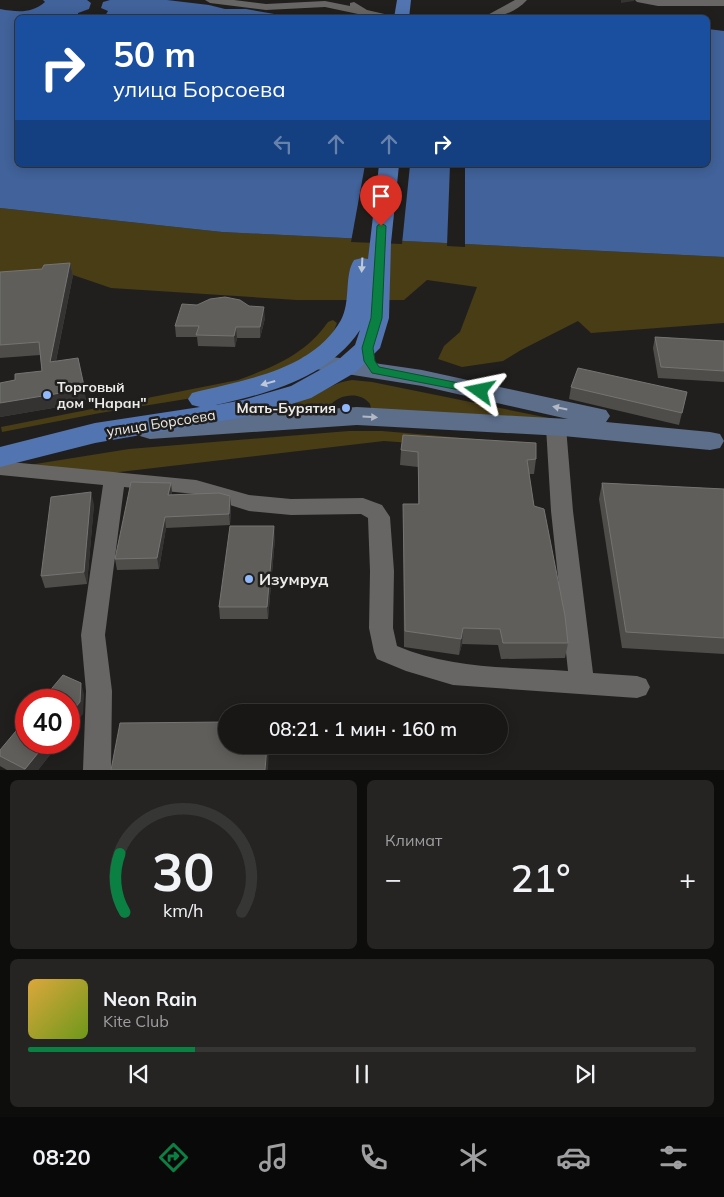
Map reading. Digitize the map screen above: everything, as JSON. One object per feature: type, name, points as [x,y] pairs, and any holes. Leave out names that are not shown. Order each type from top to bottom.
[{"type":"main road","points":[[402,15],[404,0]]},
{"type":"main road","points":[[414,15],[416,0]]},
{"type":"main road","points":[[366,317],[361,286],[364,245],[376,167]]},
{"type":"main road","points":[[363,361],[366,317],[380,242],[388,167]]},
{"type":"main road","name":"улица Борсоева","points":[[0,440],[68,428],[229,394],[280,380],[312,362],[366,317]]},
{"type":"main road","name":"улица Борсоева","points":[[0,457],[95,433],[246,409],[301,392],[363,361]]},
{"type":"street","points":[[210,0],[280,7],[323,1],[380,15]]},
{"type":"street","points":[[350,0],[355,7],[364,12]]},
{"type":"street","points":[[494,15],[509,9],[522,0]]},
{"type":"street","points":[[640,0],[658,3],[724,3]]},
{"type":"street","points":[[312,362],[363,361],[422,378],[717,443]]},
{"type":"street","points":[[95,433],[357,416],[556,427],[717,443]]},
{"type":"street","points":[[556,427],[562,511],[581,681]]},
{"type":"street","points":[[0,468],[196,487],[249,503],[291,507],[363,506],[374,510],[379,517],[382,572],[380,628],[386,652],[406,661],[453,674],[581,681],[638,687]]},
{"type":"street","points":[[97,770],[99,691],[93,635],[114,480]]},
{"type":"shaded area","points":[[0,208],[222,232],[724,257],[724,323],[591,333],[578,321],[503,361],[462,367],[438,359],[444,346],[460,332],[477,287],[427,280],[404,300],[297,300],[111,288],[73,275],[0,279]]},
{"type":"shaded area","points":[[333,320],[337,323],[333,333],[322,346],[281,373],[217,394],[100,413],[2,432],[1,427],[238,380],[276,365],[288,358],[309,343],[328,322]]},
{"type":"shaded area","points":[[352,380],[372,382],[593,427],[373,416],[370,404],[361,397],[355,396],[338,399],[330,406],[325,418],[248,416],[297,402],[336,384]]},
{"type":"shaded area","points":[[349,431],[382,431],[534,444],[533,452],[384,441],[77,477],[23,466],[129,449]]},
{"type":"water","points":[[43,0],[87,0],[91,3],[89,9],[78,13],[78,15],[15,15],[15,167],[710,167],[710,29],[724,31],[724,257],[222,232],[0,208],[0,9],[29,10],[45,2]]},
{"type":"water","points":[[110,0],[167,0],[280,15],[106,15],[108,11],[101,8],[103,2]]},
{"type":"pier","points":[[365,167],[410,167],[402,244],[351,242]]},
{"type":"pier","points":[[450,167],[465,167],[465,247],[447,246]]},
{"type":"building","points":[[70,263],[50,362],[78,358],[84,386],[79,390],[0,403],[0,383],[15,380],[15,374],[42,371],[39,342],[0,345],[0,272],[42,269],[44,265]]},
{"type":"building","points":[[225,297],[240,300],[249,306],[264,307],[260,327],[236,327],[234,336],[196,335],[199,326],[175,326],[182,304],[197,305],[210,299]]},
{"type":"building","points":[[655,337],[724,341],[724,371],[661,367]]},
{"type":"building","points":[[578,368],[687,392],[682,413],[571,387]]},
{"type":"building","points":[[403,435],[536,443],[536,459],[527,460],[534,506],[544,509],[565,616],[568,643],[503,643],[500,629],[463,628],[461,639],[405,631],[403,504],[419,504],[418,452],[401,450]]},
{"type":"building","points":[[131,482],[171,483],[168,495],[219,493],[230,496],[229,514],[165,517],[157,558],[115,559]]},
{"type":"building","points":[[602,483],[724,489],[724,638],[626,632]]},
{"type":"building","points":[[91,492],[84,572],[41,576],[51,497]]},
{"type":"building","name":"Изумруд","points":[[230,526],[274,526],[267,607],[219,607]]},
{"type":"building","points":[[63,675],[81,683],[80,702],[80,689],[51,689]]},
{"type":"building","points":[[218,722],[218,754],[266,754],[265,770],[111,770],[120,723]]},
{"type":"building","points":[[15,732],[15,754],[37,754],[25,769],[0,756],[0,750]]},
{"type":"place","name":"Торговый дом \"Наран\"","points":[[47,395]]},
{"type":"place","name":"Мать-Бурятия","points":[[346,408]]},
{"type":"place","name":"Изумруд","points":[[249,579]]},
{"type":"route","points":[[381,226],[376,318],[368,348],[369,361],[376,370],[480,391]]}]
